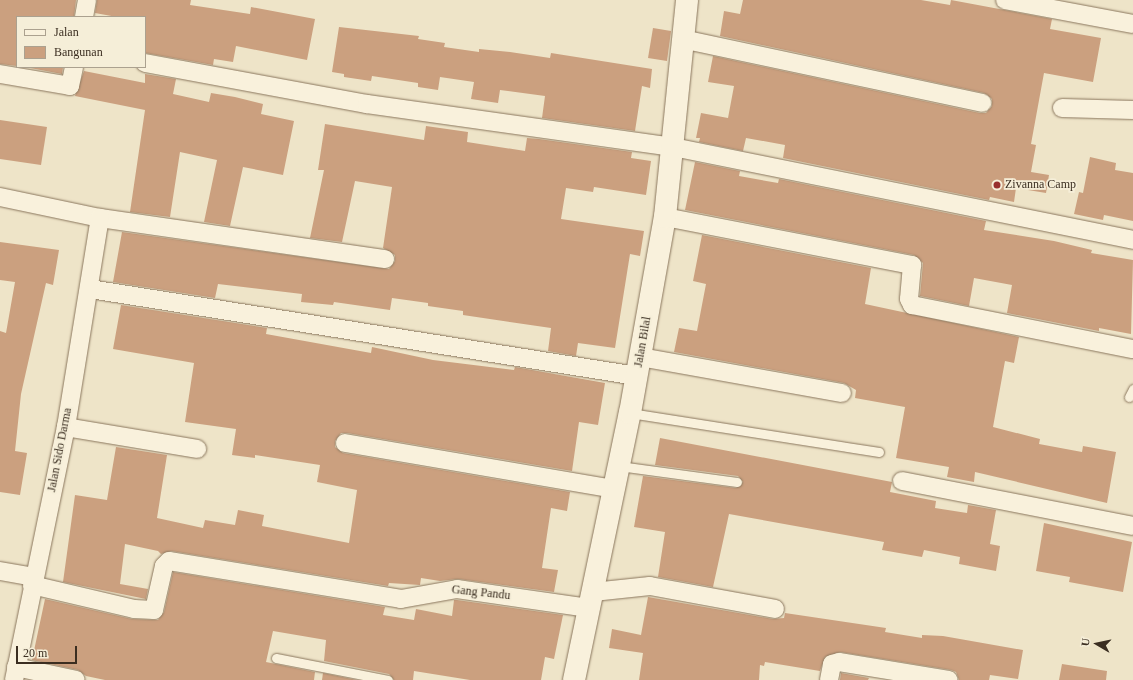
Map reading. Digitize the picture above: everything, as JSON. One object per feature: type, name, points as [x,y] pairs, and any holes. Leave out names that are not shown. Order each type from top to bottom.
[{"type":"main road","name":"Jalan Bilal","points":[[574,680],[630,413],[665,217],[687,0]]},
{"type":"street","points":[[84,16],[87,0]]},
{"type":"street","points":[[1005,0],[1133,24]]},
{"type":"street","points":[[682,39],[982,103]]},
{"type":"street","points":[[146,63],[367,104],[673,147],[1133,240]]},
{"type":"street","points":[[0,74],[70,86],[74,68]]},
{"type":"street","points":[[1062,108],[1133,110]]},
{"type":"street","points":[[0,197],[100,218],[385,258]]},
{"type":"street","points":[[665,217],[912,265],[908,299],[912,305],[1133,349]]},
{"type":"street","name":"Jalan Sido Darma","points":[[15,673],[66,427],[90,289],[100,218]]},
{"type":"street","points":[[90,289],[638,367],[842,394]]},
{"type":"street","points":[[66,427],[196,449]]},
{"type":"street","points":[[345,442],[614,489]]},
{"type":"street","points":[[902,481],[1133,526]]},
{"type":"street","name":"Gang Pandu","points":[[33,581],[144,610],[154,610],[164,566],[169,561],[400,599],[457,589],[591,600],[650,586],[775,609]]},
{"type":"street","points":[[0,571],[33,581]]},
{"type":"street","points":[[828,680],[832,664],[839,662],[949,680]]},
{"type":"street","points":[[15,673],[76,680]]},
{"type":"lane","points":[[630,413],[878,452]]},
{"type":"lane","points":[[619,466],[737,482]]},
{"type":"lane","points":[[276,658],[388,680]]},
{"type":"building","points":[[0,0],[76,0],[74,16],[16,16],[16,66],[0,64]]},
{"type":"building","points":[[97,0],[191,0],[190,5],[250,14],[251,7],[315,19],[307,60],[236,46],[233,62],[214,59],[213,65],[146,53],[146,16],[112,16],[95,13]]},
{"type":"building","points":[[743,0],[921,0],[950,5],[951,0],[1052,19],[1050,29],[1101,38],[1093,82],[1044,73],[1031,144],[1036,145],[1031,172],[1049,175],[1046,193],[1016,188],[1014,202],[990,197],[989,200],[783,158],[785,145],[746,138],[743,151],[699,142],[700,138],[696,138],[701,113],[728,118],[734,86],[708,82],[713,56],[980,113],[986,113],[992,106],[992,99],[984,93],[720,36],[724,11],[740,14]]},
{"type":"building","points":[[339,27],[419,36],[418,39],[445,43],[444,47],[479,52],[479,49],[550,58],[551,53],[652,69],[650,88],[642,86],[635,131],[542,118],[545,96],[500,90],[498,103],[471,99],[474,82],[440,77],[438,90],[418,87],[418,83],[372,76],[371,81],[344,77],[344,74],[332,72]]},
{"type":"building","points":[[653,28],[671,31],[667,61],[648,58]]},
{"type":"building","points":[[30,68],[63,68],[62,74]]},
{"type":"building","points":[[84,71],[145,83],[145,74],[176,79],[173,94],[209,102],[211,93],[263,104],[261,114],[294,121],[283,175],[243,167],[230,226],[204,222],[217,160],[180,152],[170,217],[130,212],[145,110],[75,96]]},
{"type":"building","points":[[0,120],[47,127],[41,165],[0,159]]},
{"type":"building","points":[[325,124],[424,140],[426,126],[468,132],[467,142],[525,151],[527,138],[539,139],[632,152],[631,158],[651,161],[646,195],[594,187],[593,192],[566,188],[561,219],[644,231],[640,256],[630,254],[615,348],[578,343],[576,356],[548,351],[551,328],[463,315],[463,311],[428,306],[428,303],[392,298],[390,310],[334,302],[333,305],[301,302],[302,294],[218,284],[215,298],[113,282],[122,232],[389,269],[395,261],[395,255],[383,248],[392,187],[355,181],[342,242],[310,238],[324,170],[318,170]]},
{"type":"building","points":[[1090,157],[1116,163],[1115,170],[1133,173],[1133,221],[1104,215],[1103,220],[1074,214],[1079,192],[1083,193]]},
{"type":"building","points":[[695,162],[740,171],[739,176],[778,183],[779,179],[986,221],[984,230],[1054,241],[1092,250],[1091,253],[1133,260],[1131,334],[1099,328],[1099,331],[1007,313],[1012,285],[974,278],[969,306],[920,296],[923,263],[914,255],[685,210]]},
{"type":"building","points":[[702,235],[871,268],[865,304],[1019,337],[1014,363],[1005,361],[993,427],[1040,439],[1039,444],[1082,452],[1083,446],[1116,452],[1107,503],[975,472],[974,482],[947,477],[949,467],[896,458],[905,407],[855,398],[856,390],[844,383],[674,352],[679,328],[697,331],[706,284],[693,281]]},
{"type":"building","points":[[0,242],[59,250],[53,285],[46,283],[21,394],[15,451],[27,453],[20,495],[0,492],[0,331],[6,333],[15,282],[0,280]]},
{"type":"building","points":[[121,305],[267,328],[266,334],[371,353],[372,347],[433,360],[514,370],[515,367],[605,383],[598,425],[579,422],[572,471],[347,433],[341,433],[335,441],[335,447],[343,453],[570,492],[567,511],[551,508],[542,568],[558,570],[554,592],[458,579],[440,581],[421,578],[420,585],[389,583],[388,586],[171,551],[161,554],[158,551],[125,544],[120,584],[148,589],[146,599],[63,582],[75,495],[107,500],[116,447],[167,455],[157,518],[203,528],[205,520],[235,525],[238,510],[264,515],[262,526],[349,543],[357,490],[317,482],[320,465],[255,455],[255,458],[232,455],[236,429],[185,422],[194,363],[113,349]]},
{"type":"building","points":[[660,438],[892,482],[890,492],[936,501],[935,508],[967,513],[968,505],[996,510],[990,544],[1000,546],[996,571],[959,564],[960,557],[924,550],[922,557],[882,550],[884,542],[729,514],[713,587],[658,577],[665,532],[634,527],[643,476],[736,488],[743,482],[738,476],[655,465]]},
{"type":"building","points":[[1044,523],[1132,542],[1123,592],[1069,582],[1070,577],[1036,571]]},
{"type":"building","points":[[173,572],[385,607],[383,615],[414,620],[416,609],[452,616],[454,600],[563,615],[554,659],[545,657],[541,680],[470,680],[414,671],[413,680],[394,680],[389,674],[324,661],[326,640],[273,631],[266,662],[315,672],[314,680],[105,680],[86,676],[78,670],[32,660],[45,599],[132,619],[158,620],[164,612]]},
{"type":"building","points":[[648,597],[773,619],[784,618],[785,613],[886,628],[885,632],[922,638],[922,635],[943,636],[1023,650],[1018,679],[990,675],[989,680],[959,680],[956,672],[951,670],[840,652],[825,657],[820,671],[765,662],[764,666],[760,665],[759,680],[639,680],[643,653],[609,648],[612,629],[641,635]]},
{"type":"building","points":[[1062,664],[1107,671],[1106,680],[1059,680]]},
{"type":"building","points":[[323,673],[357,680],[322,680]]},
{"type":"building","points":[[841,673],[869,678],[868,680],[840,680]]},
{"type":"place","name":"Zivanna Camp","points":[[997,185]]}]
